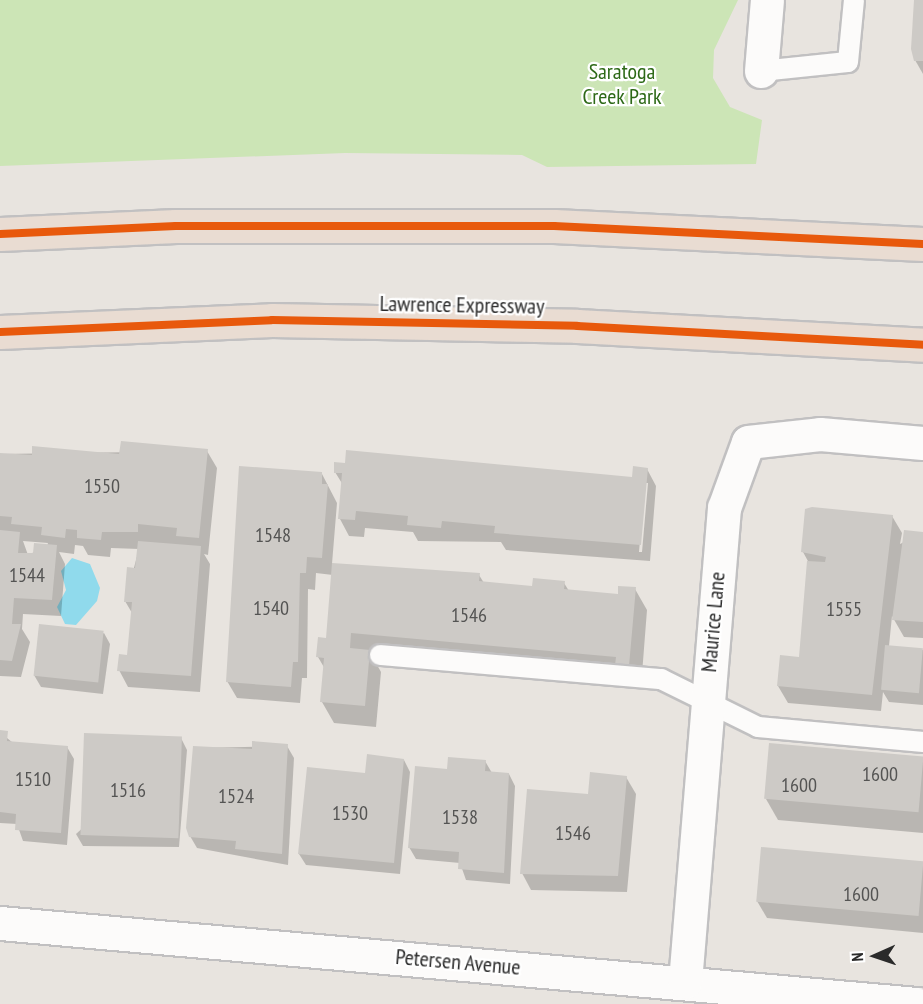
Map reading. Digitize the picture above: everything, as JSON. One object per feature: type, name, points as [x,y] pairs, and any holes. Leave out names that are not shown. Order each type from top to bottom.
[{"type":"highway","points":[[0,234],[176,226],[554,226],[923,244]]},
{"type":"highway","name":"Lawrence Expressway","points":[[0,332],[272,320],[577,326],[923,345]]},
{"type":"street","points":[[761,71],[767,0]]},
{"type":"street","name":"Maurice Lane","points":[[685,982],[706,699],[724,508],[748,442],[820,434],[923,443]]},
{"type":"street","name":"Petersen Avenue","points":[[0,923],[916,1004]]},
{"type":"lane","points":[[761,71],[848,62],[854,0]]},
{"type":"lane","points":[[380,655],[661,679],[706,699],[758,727],[923,742]]},
{"type":"green space","name":"Saratoga Creek Park","points":[[0,0],[738,0],[714,50],[713,78],[730,107],[762,120],[756,164],[547,167],[522,155],[345,153],[0,166]]},
{"type":"water","points":[[72,558],[90,564],[100,588],[97,601],[76,625],[65,624],[57,607],[66,590],[61,571]]},
{"type":"building","points":[[914,0],[923,0],[923,61],[914,61],[911,49]]},
{"type":"building","points":[[121,441],[208,449],[199,538],[176,536],[177,528],[138,524],[138,532],[102,532],[101,540],[77,538],[77,530],[66,529],[65,538],[41,535],[42,527],[11,524],[12,517],[0,516],[0,453],[32,455],[32,446],[119,454]]},
{"type":"building","points":[[346,450],[632,477],[633,466],[648,468],[641,545],[494,533],[495,526],[442,521],[441,528],[407,525],[408,516],[356,511],[355,520],[338,519],[342,473],[334,473],[334,462],[345,463]]},
{"type":"building","points":[[239,466],[322,472],[322,484],[328,484],[322,558],[307,557],[306,573],[300,573],[298,662],[293,662],[291,687],[226,682]]},
{"type":"building","points":[[812,507],[893,515],[872,695],[777,686],[780,655],[799,657],[807,561],[825,562],[826,557],[801,552],[805,509]]},
{"type":"building","points":[[0,530],[20,532],[18,553],[33,553],[34,543],[57,545],[52,600],[14,598],[12,624],[21,624],[12,661],[0,660]]},
{"type":"building","points":[[904,530],[923,532],[923,622],[892,620]]},
{"type":"building","points":[[138,541],[201,546],[191,676],[117,671],[119,654],[127,655],[132,602],[124,602],[127,567],[135,568]]},
{"type":"building","points":[[332,563],[480,573],[479,581],[532,586],[533,578],[565,581],[564,589],[618,594],[618,586],[636,587],[629,666],[615,665],[616,657],[351,633],[350,648],[370,650],[365,706],[320,702],[324,658],[316,657],[318,637],[326,638]]},
{"type":"building","points":[[39,624],[104,631],[98,683],[34,676]]},
{"type":"building","points":[[885,645],[923,648],[919,693],[881,690]]},
{"type":"building","points":[[0,730],[8,731],[7,741],[68,746],[61,833],[15,830],[16,814],[0,812]]},
{"type":"building","points":[[84,733],[182,736],[178,838],[80,835]]},
{"type":"building","points":[[252,741],[288,744],[282,854],[235,849],[236,841],[189,837],[186,828],[193,746],[252,749]]},
{"type":"building","points":[[769,743],[923,756],[919,812],[764,799]]},
{"type":"building","points":[[367,754],[404,759],[394,863],[298,854],[307,767],[365,773]]},
{"type":"building","points":[[448,757],[486,760],[485,771],[509,773],[504,873],[458,869],[459,852],[408,848],[415,766],[447,769]]},
{"type":"building","points":[[590,772],[627,776],[618,876],[520,874],[527,789],[588,794]]},
{"type":"building","points":[[761,847],[923,861],[919,916],[756,902]]},
{"type":"cycle path","points":[[0,234],[176,226],[554,226],[923,244]]},
{"type":"cycle path","points":[[0,332],[272,320],[577,326],[923,345]]}]
